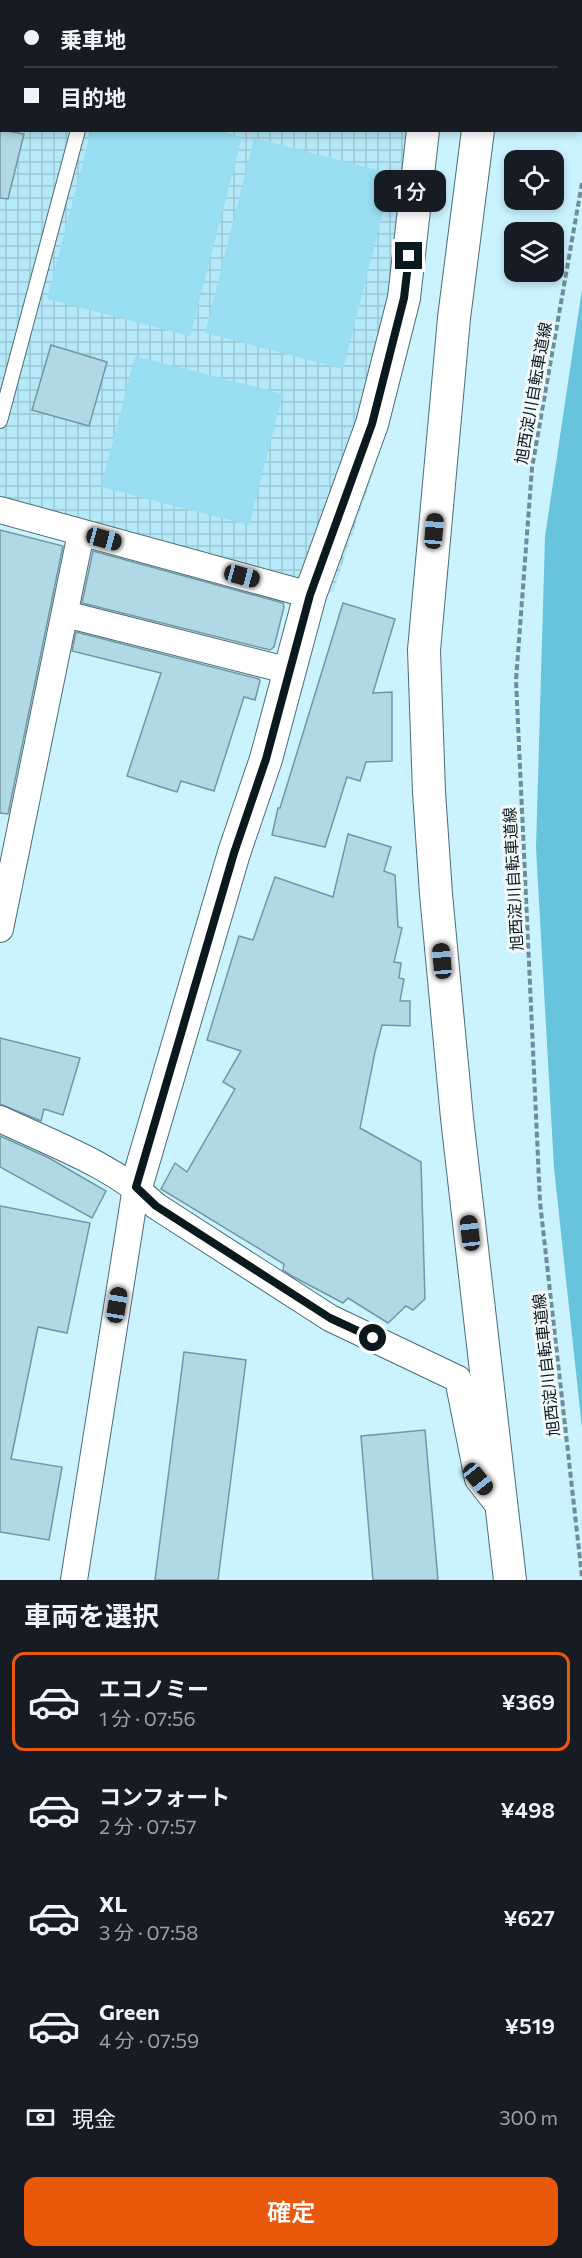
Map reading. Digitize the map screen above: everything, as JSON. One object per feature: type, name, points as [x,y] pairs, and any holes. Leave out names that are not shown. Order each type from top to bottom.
[{"type":"street","points":[[74,1580],[136,1187],[234,853],[266,759],[310,595],[372,424],[404,298],[423,132]]},
{"type":"street","points":[[478,132],[454,318],[424,650],[435,871],[456,1118],[510,1580]]},
{"type":"street","points":[[0,510],[310,595]]},
{"type":"street","points":[[0,928],[81,533]]},
{"type":"street","points":[[65,614],[290,671]]},
{"type":"street","points":[[0,1119],[117,1175],[136,1187],[156,1206],[330,1318],[458,1380],[478,1479],[503,1511]]},
{"type":"lane","points":[[0,421],[77,132]]},
{"type":"path","name":"旭西淀川自転車道線","points":[[582,183],[532,468],[516,680],[540,1202],[582,1577]]},
{"type":"shaded area","points":[[0,132],[432,132],[414,314],[373,473],[333,592],[0,500]]},
{"type":"shaded area","points":[[91,132],[224,132],[242,137],[190,336],[47,299]]},
{"type":"shaded area","points":[[254,138],[393,174],[343,369],[205,333]]},
{"type":"shaded area","points":[[582,289],[582,1428],[554,1168],[536,848],[545,537]]},
{"type":"shaded area","points":[[135,356],[283,394],[249,525],[101,487]]},
{"type":"building","points":[[0,132],[24,134],[8,199],[0,198]]},
{"type":"building","points":[[51,345],[107,362],[89,426],[32,410]]},
{"type":"building","points":[[0,530],[63,546],[8,814],[0,813]]},
{"type":"building","points":[[93,551],[283,603],[274,647],[270,650],[82,603]]},
{"type":"building","points":[[343,603],[395,619],[373,693],[392,692],[392,761],[366,762],[360,781],[347,777],[325,847],[272,835],[278,808],[280,808]]},
{"type":"building","points":[[76,632],[259,679],[255,700],[244,697],[214,791],[181,781],[177,792],[127,776],[161,673],[72,651]]},
{"type":"building","points":[[348,834],[391,847],[384,871],[395,875],[398,927],[402,928],[394,962],[401,963],[399,978],[404,979],[400,1001],[410,1001],[410,1026],[382,1025],[360,1128],[421,1162],[425,1299],[413,1310],[406,1306],[388,1323],[348,1298],[343,1303],[292,1276],[283,1270],[284,1264],[161,1189],[175,1163],[187,1172],[235,1089],[223,1082],[241,1051],[207,1040],[239,936],[253,940],[275,877],[333,897]]},
{"type":"building","points":[[0,1038],[80,1058],[63,1115],[44,1109],[41,1121],[0,1104]]},
{"type":"building","points":[[0,1136],[49,1158],[106,1191],[92,1218],[0,1167]]},
{"type":"building","points":[[0,1206],[90,1223],[67,1333],[38,1327],[11,1459],[62,1467],[49,1540],[0,1532]]},
{"type":"building","points":[[184,1352],[246,1360],[218,1580],[155,1580]]},
{"type":"building","points":[[425,1430],[438,1580],[373,1580],[361,1436]]},
{"type":"route","points":[[373,1338],[330,1318],[156,1206],[136,1187],[234,853],[266,759],[310,595],[372,424],[404,298],[409,256]]}]
